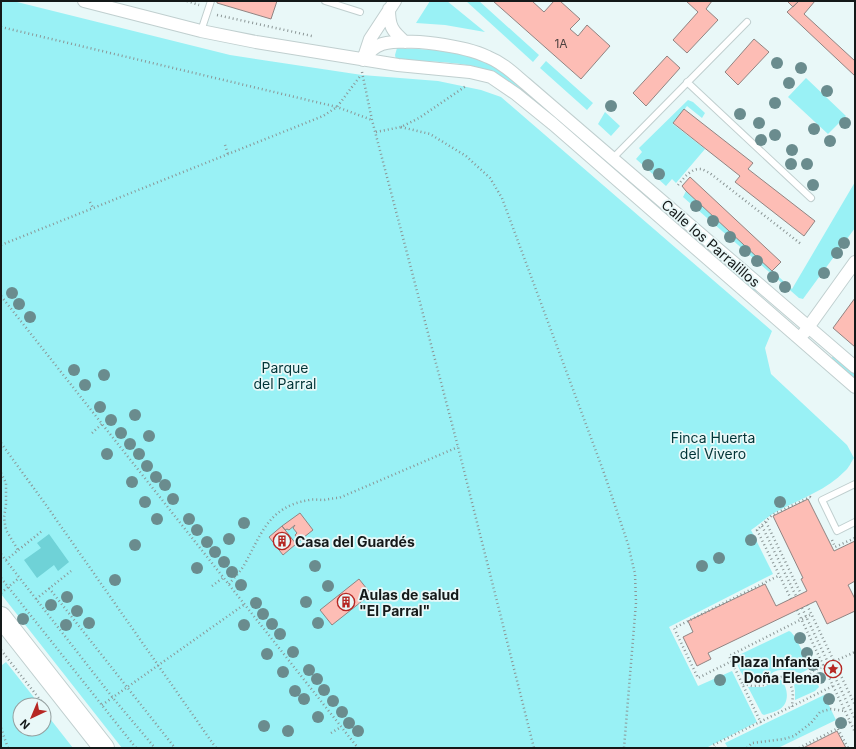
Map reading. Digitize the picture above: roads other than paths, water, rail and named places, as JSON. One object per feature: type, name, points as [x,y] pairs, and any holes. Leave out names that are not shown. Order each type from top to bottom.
[{"type":"highway","points":[[1,618],[104,748]]},
{"type":"street","points":[[84,1],[200,31],[363,60],[370,39],[392,5]]},
{"type":"street","points":[[392,5],[390,26],[396,35],[405,42]]},
{"type":"street","name":"Calle los Parralillos","points":[[363,60],[372,49],[381,45],[392,42],[405,42],[461,49],[483,55],[499,62],[613,158],[855,367]]},
{"type":"street","name":"Calle los Parralillos","points":[[363,60],[470,72],[491,77],[516,94],[553,124],[615,180],[855,387]]},
{"type":"street","name":"Calle los Parralillos","points":[[553,124],[573,133],[605,160],[613,158]]},
{"type":"street","points":[[613,158],[612,172],[615,180]]},
{"type":"street","points":[[800,339],[855,262]]},
{"type":"street","points":[[732,281],[769,304],[794,326],[809,327]]},
{"type":"lane","points":[[200,31],[211,1]]},
{"type":"lane","points":[[325,1],[360,12]]},
{"type":"lane","points":[[613,158],[747,22]]},
{"type":"lane","points":[[687,82],[811,198]]},
{"type":"lane","points":[[855,484],[822,500],[838,531],[855,522]]},
{"type":"place","name":"Casa del Guardés","points":[[282,541]]},
{"type":"place","name":"Aulas de salud \"El Parral\"","points":[[346,602]]},
{"type":"place","name":"Plaza Infanta Doña Elena","points":[[833,669]]},
{"type":"park label","name":"Parque del Parral","points":[[285,376]]},
{"type":"park label","name":"Finca Huerta del Vivero","points":[[713,446]]}]
